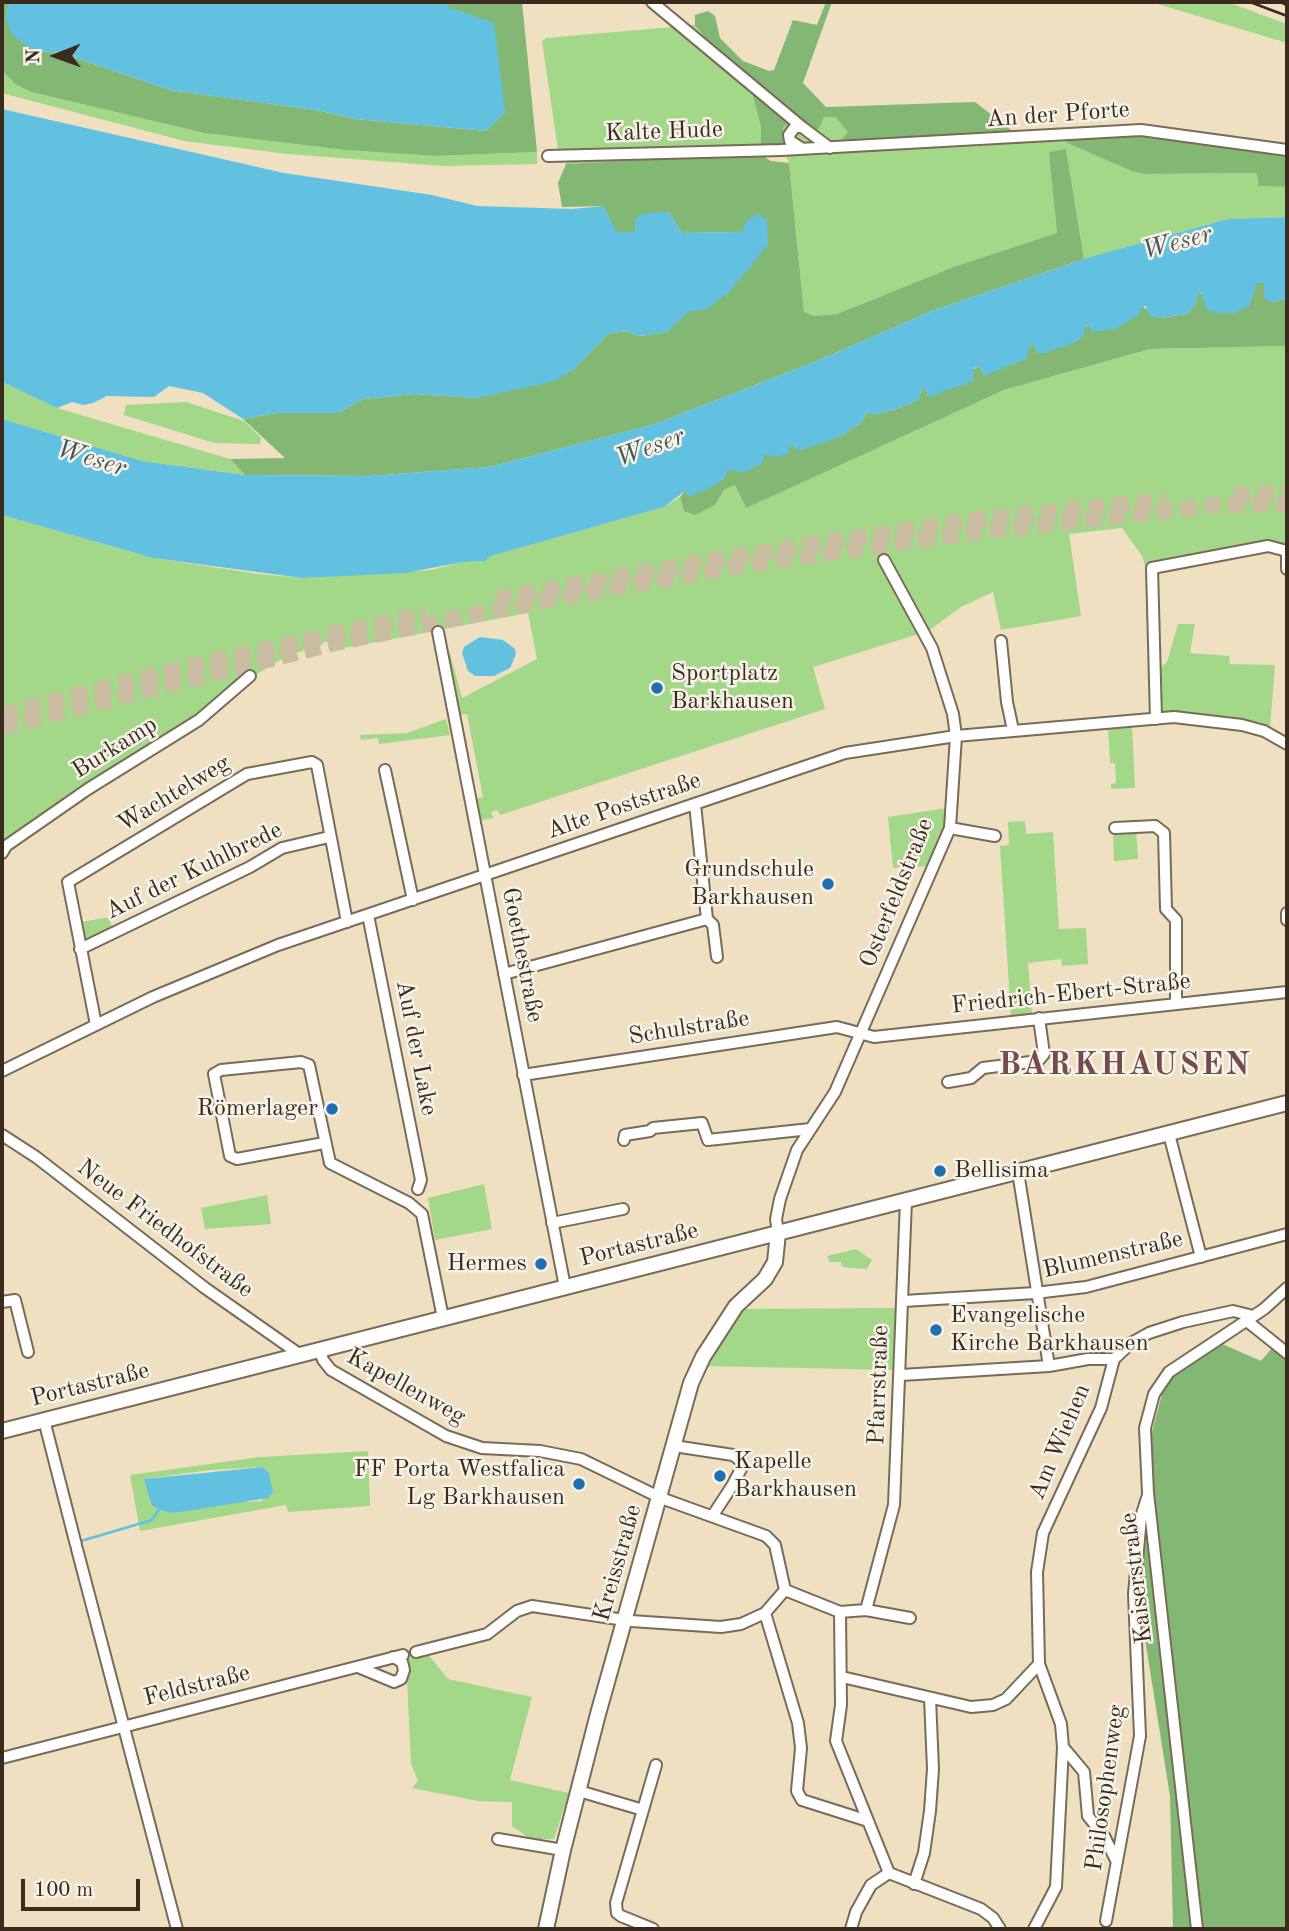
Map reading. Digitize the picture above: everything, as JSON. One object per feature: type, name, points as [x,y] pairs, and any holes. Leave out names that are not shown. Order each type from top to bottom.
[{"type":"main road","name":"Portastraße","points":[[2,1431],[1287,1103]]},
{"type":"main road","name":"Kreisstraße","points":[[546,1929],[563,1850],[624,1620],[661,1498],[691,1383],[703,1357],[736,1306],[765,1279],[775,1262],[778,1233]]},
{"type":"street","points":[[652,2],[830,148]]},
{"type":"street","points":[[802,127],[791,130],[789,135],[790,141],[802,149]]},
{"type":"street","name":"An der Pforte","points":[[781,150],[1141,131],[1287,150]]},
{"type":"street","name":"Kalte Hude","points":[[548,156],[781,150]]},
{"type":"street","points":[[1156,719],[1152,568],[1268,547],[1287,551],[1287,569]]},
{"type":"street","name":"Osterfeldstraße","points":[[778,1233],[776,1219],[780,1199],[797,1150],[835,1092],[950,828],[956,736],[953,714],[932,648],[884,560]]},
{"type":"street","name":"Goethestraße","points":[[438,632],[565,1287]]},
{"type":"street","points":[[1001,641],[1007,702],[1013,730]]},
{"type":"street","name":"Burkamp","points":[[2,853],[6,846],[88,789],[199,720],[250,676]]},
{"type":"street","name":"Alte Poststraße","points":[[2,1071],[218,970],[347,922],[845,753],[1013,730],[1193,718],[1264,731],[1287,744]]},
{"type":"street","name":"Wachtelweg","points":[[80,949],[68,882],[247,774],[312,762],[317,765],[347,922]]},
{"type":"street","points":[[385,770],[413,901]]},
{"type":"street","points":[[695,804],[707,919],[713,925],[717,957]]},
{"type":"street","points":[[1115,828],[1155,826],[1164,833],[1166,909],[1176,920],[1176,1004]]},
{"type":"street","points":[[950,828],[995,836]]},
{"type":"street","name":"Auf der Kuhlbrede","points":[[80,949],[250,867],[282,848],[329,837]]},
{"type":"street","points":[[1287,913],[1287,920]]},
{"type":"street","name":"Auf der Lake","points":[[368,915],[421,1180],[418,1189]]},
{"type":"street","points":[[504,974],[707,919]]},
{"type":"street","points":[[80,949],[96,1025]]},
{"type":"street","name":"Friedrich-Ebert-Straße","points":[[859,1035],[874,1037],[1287,992]]},
{"type":"street","points":[[948,1082],[971,1078],[982,1068],[1038,1061],[1044,1054],[1039,1018]]},
{"type":"street","name":"Schulstraße","points":[[523,1075],[837,1027],[859,1035]]},
{"type":"street","points":[[324,1143],[237,1159],[230,1156],[214,1074],[221,1070],[306,1062],[309,1065],[330,1163],[409,1203],[422,1214],[443,1318]]},
{"type":"street","points":[[624,1140],[625,1135],[650,1132],[653,1128],[702,1123],[708,1140],[810,1129]]},
{"type":"street","points":[[1169,1134],[1201,1257]]},
{"type":"street","name":"Neue Friedhofstraße","points":[[2,1135],[36,1157],[205,1288],[302,1356]]},
{"type":"street","points":[[1018,1172],[1035,1293],[1049,1366]]},
{"type":"street","name":"Pfarrstraße","points":[[866,1610],[894,1505],[906,1200]]},
{"type":"street","points":[[552,1223],[623,1209]]},
{"type":"street","name":"Blumenstraße","points":[[904,1301],[1086,1287],[1287,1234]]},
{"type":"street","name":"Kaiserstraße","points":[[1197,1929],[1148,1493],[1145,1428],[1154,1394],[1178,1365],[1250,1318],[1287,1288]]},
{"type":"street","points":[[2,1302],[15,1300],[28,1352]]},
{"type":"street","name":"Am Wiehen","points":[[1039,1664],[1037,1572],[1044,1533],[1101,1408],[1114,1359],[1140,1338],[1184,1322],[1233,1311],[1250,1318]]},
{"type":"street","points":[[1250,1318],[1287,1353]]},
{"type":"street","name":"Kapellenweg","points":[[320,1351],[331,1370],[446,1436],[482,1448],[540,1451],[581,1459],[661,1498],[771,1539],[785,1590]]},
{"type":"street","points":[[901,1375],[1049,1366],[1114,1359]]},
{"type":"street","points":[[44,1420],[177,1929]]},
{"type":"street","points":[[674,1446],[733,1455],[741,1461],[741,1469],[733,1486],[713,1516]]},
{"type":"street","name":"Philosophenweg","points":[[1106,1921],[1140,1736],[1134,1594],[1141,1517],[1148,1493]]},
{"type":"street","points":[[416,1652],[487,1634],[517,1611],[533,1606],[624,1620],[721,1627],[741,1624],[765,1613],[785,1590],[840,1612],[866,1610],[910,1618]]},
{"type":"street","points":[[840,1612],[842,1677],[836,1741],[865,1820],[884,1855],[889,1873]]},
{"type":"street","points":[[765,1613],[798,1723],[801,1748],[797,1791],[802,1800],[865,1820]]},
{"type":"street","name":"Feldstraße","points":[[2,1758],[398,1656],[404,1670],[401,1679],[394,1682],[356,1667]]},
{"type":"street","points":[[842,1677],[971,1707],[993,1705],[1006,1699],[1039,1664],[1061,1724],[1063,1747],[1056,1887],[1034,1929]]},
{"type":"street","points":[[914,1884],[924,1853],[930,1811],[933,1769],[930,1699]]},
{"type":"street","points":[[1063,1747],[1084,1772],[1088,1816],[1104,1836],[1117,1863]]},
{"type":"street","points":[[653,1929],[621,1916],[617,1913],[616,1903],[656,1765]]},
{"type":"street","points":[[579,1791],[643,1810]]},
{"type":"street","points":[[498,1839],[563,1850]]},
{"type":"street","points":[[889,1873],[981,1909],[993,1918],[1000,1929]]},
{"type":"street","points":[[851,1929],[856,1912],[871,1885],[889,1873]]},
{"type":"street","points":[[618,1929],[621,1916]]},
{"type":"green space","points":[[2,2],[9,2],[6,18],[35,51],[61,53],[170,90],[316,110],[356,119],[486,131],[505,112],[445,2],[522,2],[537,152],[435,156],[345,150],[204,133],[31,92],[15,84],[2,70]]},
{"type":"green space","points":[[826,2],[832,2],[803,83],[826,107],[975,102],[1015,133],[1139,125],[1287,146],[1287,187],[1258,186],[1257,173],[1144,174],[1065,142],[1064,132],[843,141],[841,140],[848,132],[835,117],[824,117],[818,130],[797,116],[783,128],[783,147],[761,147],[761,127],[748,77],[710,44],[695,25],[695,15],[708,11],[715,16],[720,38],[743,61],[769,71],[774,70],[793,20],[817,25]]},
{"type":"green space","points":[[1151,2],[1227,2],[1287,24],[1287,43]]},
{"type":"green space","points":[[695,25],[710,44],[748,77],[761,127],[761,147],[781,139],[783,128],[797,116],[835,117],[848,132],[1064,132],[1065,142],[1144,174],[1257,173],[1258,186],[1287,187],[1287,217],[1228,219],[1084,259],[1066,150],[1050,152],[1057,233],[956,266],[837,314],[814,316],[804,312],[789,163],[785,154],[566,164],[558,150],[542,41],[546,38]]},
{"type":"green space","points":[[2,70],[15,84],[31,92],[204,133],[345,150],[435,156],[537,152],[537,164],[442,166],[288,154],[184,141],[2,93]]},
{"type":"green space","points":[[1066,149],[1084,259],[932,311],[817,361],[655,424],[489,467],[370,476],[245,475],[230,459],[285,458],[243,419],[277,413],[338,413],[363,399],[414,394],[477,398],[574,369],[608,334],[625,331],[640,336],[667,332],[688,311],[707,309],[742,232],[682,233],[669,212],[647,216],[636,232],[616,232],[603,206],[562,207],[558,183],[566,164],[766,154],[766,158],[771,161],[789,163],[804,312],[814,316],[837,314],[956,266],[1057,233],[1049,152]]},
{"type":"green space","points":[[1256,283],[1264,283],[1271,302],[1287,299],[1287,346],[1150,349],[1004,390],[746,508],[735,485],[724,490],[715,505],[695,515],[684,511],[680,497],[685,491],[727,470],[791,444],[839,437],[861,423],[868,412],[875,414],[894,410],[918,400],[922,389],[926,389],[928,396],[979,366],[984,376],[1030,346],[1142,306],[1160,318],[1187,314],[1195,305],[1198,293],[1249,306]]},
{"type":"green space","points":[[1287,346],[1287,551],[1272,546],[1147,573],[1142,556],[1122,528],[1069,534],[1081,616],[1001,630],[993,592],[961,607],[928,631],[813,667],[825,709],[500,815],[497,810],[491,812],[493,818],[479,821],[475,799],[483,797],[467,714],[459,715],[447,655],[450,653],[462,698],[537,659],[528,613],[339,649],[336,638],[284,658],[252,677],[200,721],[10,844],[2,859],[2,515],[153,558],[259,574],[302,578],[431,570],[463,562],[485,561],[491,556],[664,507],[680,497],[684,511],[715,505],[724,490],[735,485],[746,507],[1004,390],[1150,349]]},
{"type":"green space","points":[[2,382],[57,408],[230,459],[245,475],[142,461],[2,419]]},
{"type":"green space","points":[[186,402],[244,421],[261,438],[260,444],[214,443],[124,415],[126,405]]},
{"type":"green space","points":[[1178,624],[1195,624],[1190,653],[1229,656],[1230,664],[1275,665],[1270,728],[1212,715],[1162,713],[1161,667],[1167,662]]},
{"type":"green space","points":[[446,719],[450,735],[379,744],[378,738],[361,740],[360,735],[407,733]]},
{"type":"green space","points":[[1132,726],[1135,788],[1111,789],[1111,784],[1116,783],[1115,763],[1110,763],[1108,728]]},
{"type":"green space","points":[[947,808],[945,825],[929,866],[893,868],[888,817]]},
{"type":"green space","points":[[1025,821],[1026,834],[1053,832],[1059,929],[1086,928],[1088,964],[1062,966],[1061,959],[1028,963],[1032,1014],[1011,1017],[1000,846],[1009,845],[1008,822]]},
{"type":"green space","points":[[1136,830],[1138,859],[1114,861],[1113,831]]},
{"type":"green space","points":[[110,917],[112,929],[88,940],[84,939],[81,922]]},
{"type":"green space","points":[[484,1184],[492,1229],[435,1240],[428,1198]]},
{"type":"green space","points":[[267,1195],[271,1224],[205,1229],[201,1208]]},
{"type":"green space","points":[[856,1249],[872,1260],[867,1269],[842,1267],[841,1262],[830,1262],[827,1256]]},
{"type":"green space","points":[[896,1308],[894,1370],[708,1366],[744,1309]]},
{"type":"green space","points":[[1220,1343],[1261,1361],[1272,1348],[1287,1360],[1287,1929],[1173,1929],[1170,1796],[1138,1595],[1153,1493],[1152,1432],[1162,1394],[1172,1375]]},
{"type":"green space","points":[[368,1451],[370,1506],[288,1512],[286,1505],[140,1531],[130,1475],[260,1457]],"holes":[[[263,1467],[269,1473],[262,1501],[223,1503],[169,1513],[152,1506],[145,1479],[210,1470]]]},
{"type":"green space","points":[[427,1653],[448,1679],[532,1697],[510,1780],[569,1793],[554,1839],[530,1839],[512,1826],[512,1802],[478,1801],[412,1788],[418,1781],[411,1763],[406,1658]]},
{"type":"water","points":[[9,2],[445,2],[449,7],[494,23],[505,112],[486,131],[356,119],[316,110],[170,90],[61,53],[35,51],[13,36],[6,18]]},
{"type":"water","points":[[2,109],[284,173],[432,195],[477,206],[572,209],[603,206],[617,232],[635,232],[635,220],[640,215],[669,212],[682,233],[742,232],[747,220],[758,214],[767,220],[768,245],[729,292],[707,309],[688,312],[667,332],[640,336],[625,331],[608,334],[574,369],[555,381],[477,398],[414,394],[363,399],[338,413],[277,413],[243,419],[203,393],[169,386],[154,397],[107,396],[93,403],[83,405],[72,402],[57,408],[2,382]]},
{"type":"water","name":"Weser","points":[[1287,217],[1287,299],[1271,302],[1264,298],[1264,283],[1257,283],[1249,306],[1235,313],[1215,313],[1205,308],[1202,293],[1198,294],[1195,305],[1187,314],[1160,318],[1149,315],[1146,306],[1142,307],[1138,315],[1116,329],[1092,332],[1090,325],[1085,326],[1084,335],[1076,342],[1044,353],[1037,353],[1034,345],[1030,346],[1026,359],[984,376],[979,366],[974,368],[973,381],[928,397],[926,389],[922,389],[918,400],[894,410],[875,414],[868,412],[861,423],[839,437],[799,451],[791,444],[788,454],[772,457],[766,454],[760,465],[745,472],[728,470],[724,479],[711,487],[689,497],[685,491],[664,507],[491,556],[485,561],[463,562],[405,573],[302,578],[153,558],[2,515],[2,419],[142,461],[245,475],[370,476],[489,467],[655,424],[817,361],[932,311],[1090,257],[1228,219]]},
{"type":"water","points":[[480,637],[503,640],[515,649],[516,654],[510,668],[494,676],[475,676],[468,671],[462,653],[464,647]]},
{"type":"water","points":[[263,1467],[269,1473],[273,1492],[268,1498],[181,1512],[169,1513],[152,1506],[144,1479]]},
{"type":"waterway","points":[[81,1541],[152,1520],[160,1508]]},
{"type":"tunnel","points":[[1234,495],[1287,493]]},
{"type":"tunnel","points":[[496,599],[749,554],[973,520],[1166,500]]},
{"type":"tunnel","points":[[2,727],[335,643],[567,596],[754,564],[977,532],[1216,505],[1287,504]]},
{"type":"tunnel","points":[[2,715],[182,668],[426,614]]},
{"type":"railway","points":[[1250,2],[1287,16]]},
{"type":"railway","points":[[1280,2],[1287,5]]},
{"type":"place","name":"Sportplatz Barkhausen","points":[[657,688]]},
{"type":"place","name":"Grundschule Barkhausen","points":[[828,884]]},
{"type":"place","name":"Römerlager","points":[[332,1109]]},
{"type":"place","name":"Bellisima","points":[[940,1171]]},
{"type":"place","name":"Hermes","points":[[541,1264]]},
{"type":"place","name":"Evangelische Kirche Barkhausen","points":[[936,1330]]},
{"type":"place","name":"Kapelle Barkhausen","points":[[720,1476]]},
{"type":"place","name":"FF Porta Westfalica Lg Barkhausen","points":[[579,1484]]},
{"type":"district","name":"BARKHAUSEN","points":[[1125,1066]]}]
